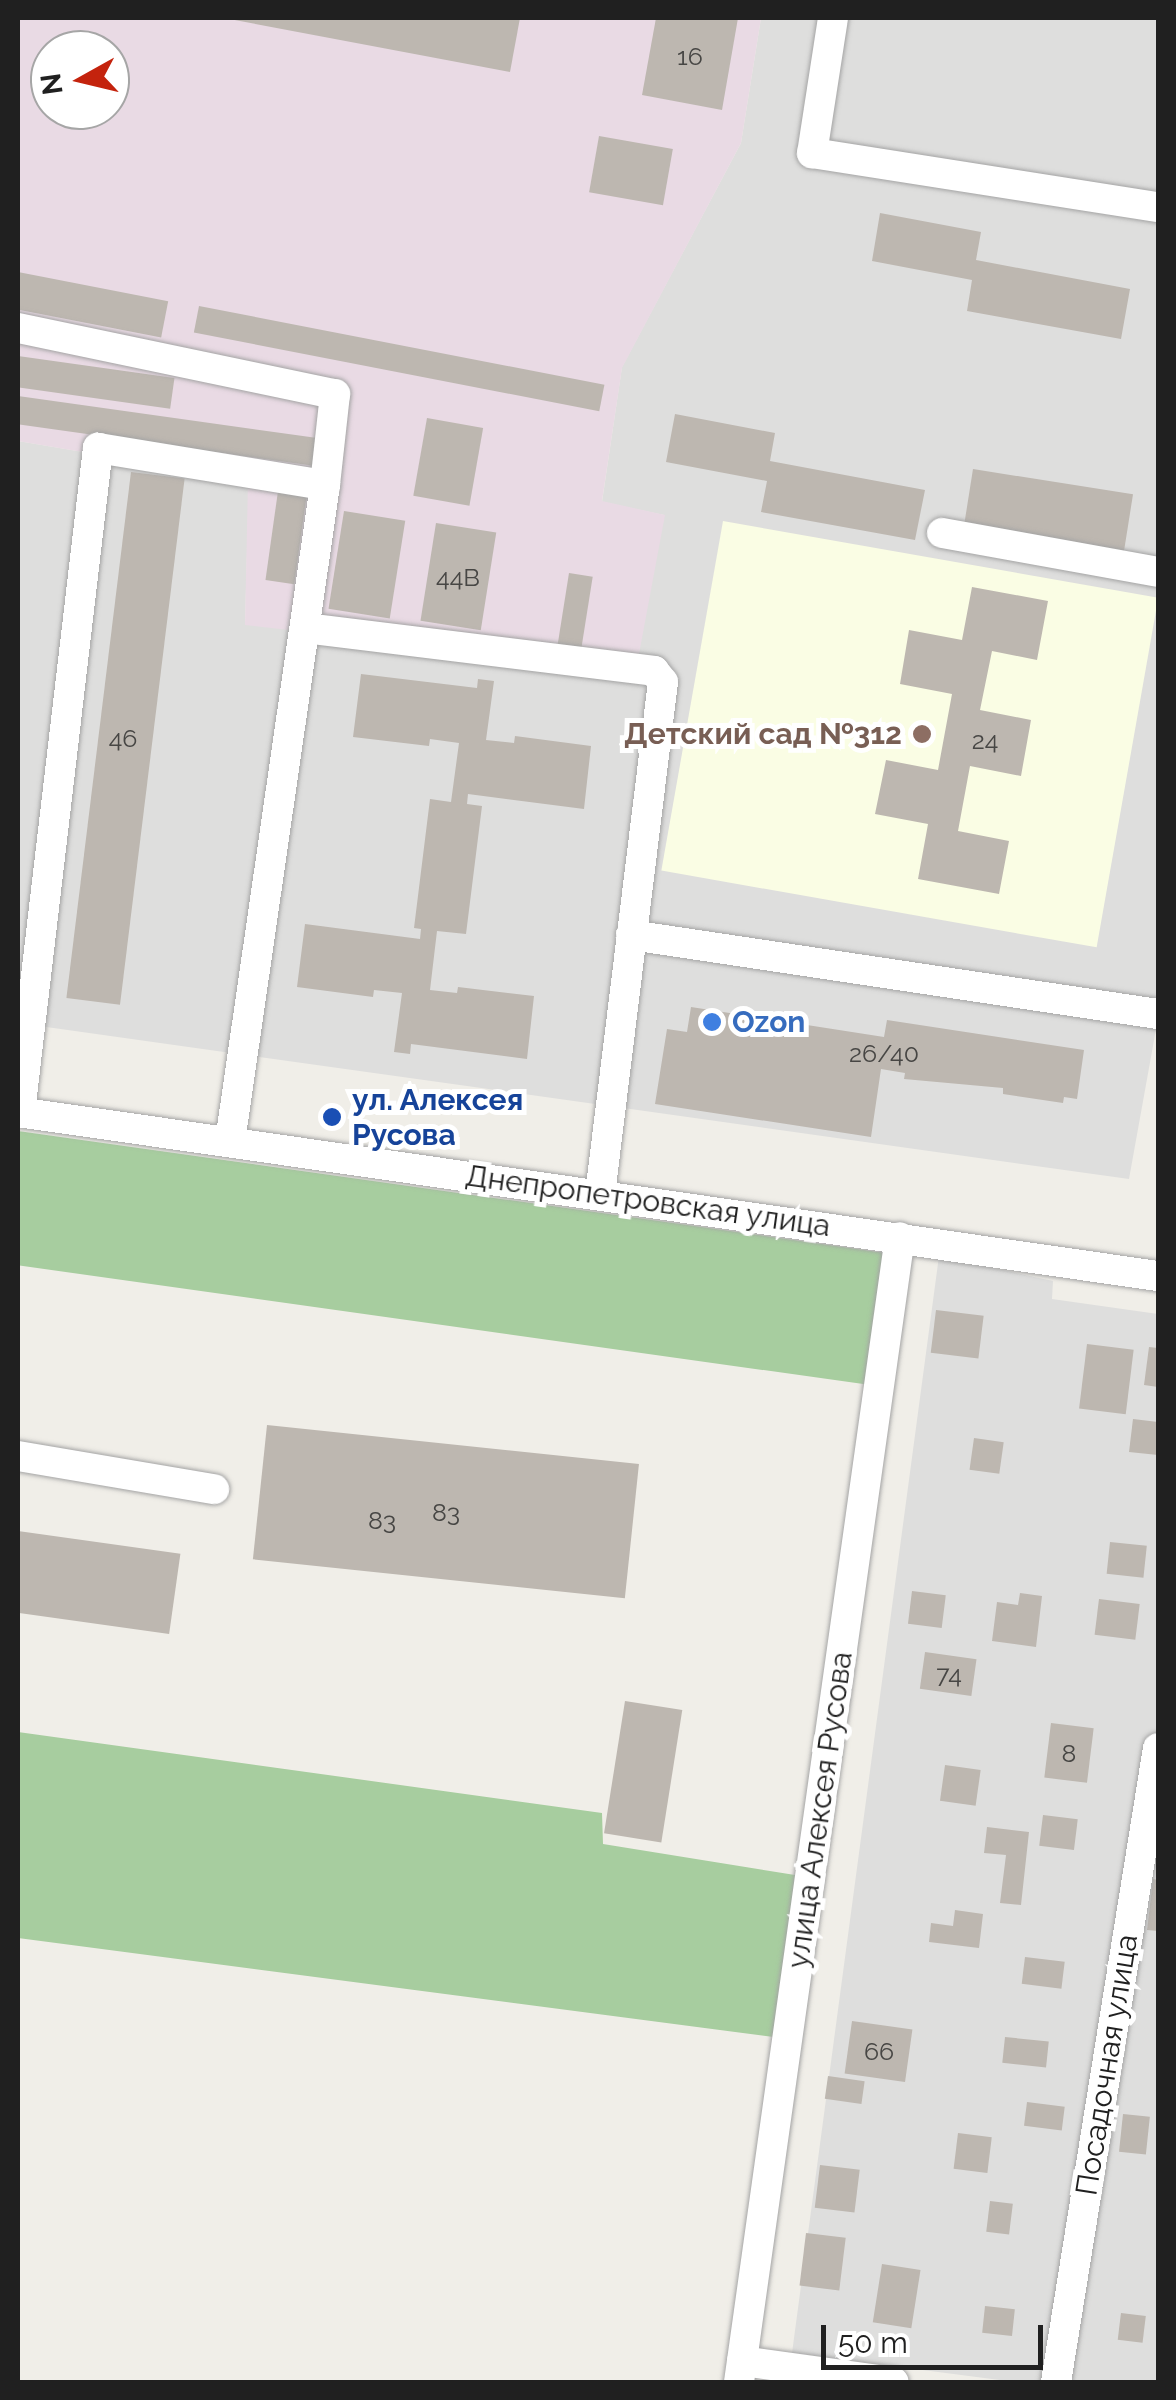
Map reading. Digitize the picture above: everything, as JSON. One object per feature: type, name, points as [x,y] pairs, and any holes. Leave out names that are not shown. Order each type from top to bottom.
[{"type":"street","points":[[833,18],[812,154],[1158,207]]},
{"type":"street","points":[[18,328],[335,394],[230,1142]]},
{"type":"street","points":[[19,1112],[98,448],[325,485]]},
{"type":"street","points":[[942,533],[1158,572]]},
{"type":"street","points":[[305,628],[654,671],[663,682],[600,1194]]},
{"type":"street","points":[[631,935],[1158,1014]]},
{"type":"street","name":"Днепропетровская улица","points":[[19,1112],[1158,1276]]},
{"type":"street","name":"улица Алексея Русова","points":[[741,2372],[900,1237]]},
{"type":"street","points":[[18,1456],[214,1489]]},
{"type":"street","name":"Посадочная улица","points":[[1056,2382],[1158,1748]]},
{"type":"street","points":[[741,2372],[894,2382]]},
{"type":"shaded area","points":[[18,18],[761,18],[741,143],[622,368],[602,501],[665,515],[636,670],[245,625],[248,480],[18,441]]},
{"type":"shaded area","points":[[761,18],[1158,18],[1158,1018],[1129,1179],[18,1023],[18,441],[249,480],[245,624],[664,515],[602,502],[622,367],[741,143]]},
{"type":"shaded area","name":"Детский сад №312","points":[[723,521],[1158,598],[1097,947],[661,871]]},
{"type":"shaded area","points":[[939,1256],[1053,1281],[1052,1299],[1158,1314],[1158,2382],[1015,2382],[792,2353]]},
{"type":"green space","points":[[18,1131],[892,1254],[874,1386],[18,1265]]},
{"type":"green space","points":[[18,1732],[602,1813],[603,1844],[795,1875],[781,2038],[18,1938]]},
{"type":"building","points":[[224,18],[520,18],[510,72]]},
{"type":"building","points":[[656,18],[738,18],[722,110],[642,95]]},
{"type":"building","points":[[599,136],[673,149],[663,205],[589,192]]},
{"type":"building","points":[[880,213],[981,232],[976,260],[1130,289],[1121,339],[967,311],[972,280],[872,261]]},
{"type":"building","points":[[18,272],[168,301],[161,338],[18,310]]},
{"type":"building","points":[[199,306],[604,385],[599,411],[194,333]]},
{"type":"building","points":[[18,356],[174,378],[170,409],[18,387]]},
{"type":"building","points":[[18,396],[319,438],[315,466],[18,424]]},
{"type":"building","points":[[675,414],[775,433],[770,461],[925,490],[915,540],[761,512],[767,481],[666,462]]},
{"type":"building","points":[[427,418],[483,428],[469,506],[413,496]]},
{"type":"building","points":[[973,469],[1133,494],[1123,556],[963,530]]},
{"type":"building","points":[[131,472],[185,479],[120,1005],[66,998]]},
{"type":"building","points":[[278,491],[307,495],[294,584],[265,580]]},
{"type":"building","points":[[344,511],[405,521],[390,618],[329,609]]},
{"type":"building","points":[[436,523],[496,533],[481,630],[421,621]]},
{"type":"building","points":[[569,573],[593,577],[581,650],[557,646]]},
{"type":"building","points":[[972,587],[1048,601],[1037,660],[992,651],[980,710],[1031,720],[1021,776],[970,766],[958,831],[1009,841],[999,894],[918,879],[928,824],[875,814],[886,760],[938,770],[952,694],[900,684],[909,630],[962,640]]},
{"type":"building","points":[[361,674],[477,688],[478,679],[494,681],[486,740],[514,743],[515,736],[591,746],[584,809],[468,794],[467,804],[482,806],[466,934],[437,931],[430,990],[457,993],[458,987],[534,996],[527,1059],[411,1044],[410,1054],[394,1052],[402,993],[374,990],[373,997],[297,987],[305,924],[420,939],[421,929],[414,928],[430,799],[451,802],[459,743],[430,739],[429,746],[353,737]]},
{"type":"building","points":[[691,1007],[884,1037],[887,1020],[1084,1050],[1077,1099],[1064,1097],[1063,1103],[1003,1094],[1003,1088],[904,1079],[905,1073],[881,1069],[871,1137],[655,1104],[667,1029],[687,1032]]},
{"type":"building","points":[[936,1310],[984,1316],[978,1359],[931,1353]]},
{"type":"building","points":[[1087,1344],[1134,1350],[1126,1414],[1079,1409]]},
{"type":"building","points":[[1149,1347],[1158,1348],[1158,1387],[1144,1385]]},
{"type":"building","points":[[1133,1419],[1158,1422],[1158,1455],[1129,1452]]},
{"type":"building","points":[[267,1425],[639,1464],[625,1598],[253,1559]]},
{"type":"building","points":[[974,1438],[1004,1442],[999,1474],[970,1470]]},
{"type":"building","points":[[18,1531],[180,1554],[169,1634],[18,1613]]},
{"type":"building","points":[[1110,1542],[1147,1546],[1143,1578],[1107,1574]]},
{"type":"building","points":[[912,1591],[946,1595],[942,1628],[908,1624]]},
{"type":"building","points":[[1020,1593],[1042,1596],[1036,1647],[992,1641],[997,1602],[1018,1605]]},
{"type":"building","points":[[1099,1599],[1140,1604],[1135,1640],[1095,1635]]},
{"type":"building","points":[[925,1652],[976,1659],[971,1696],[920,1689]]},
{"type":"building","points":[[625,1701],[682,1710],[661,1842],[604,1833]]},
{"type":"building","points":[[1051,1723],[1094,1728],[1087,1783],[1044,1778]]},
{"type":"building","points":[[945,1765],[981,1770],[976,1806],[940,1801]]},
{"type":"building","points":[[1043,1815],[1078,1819],[1074,1850],[1039,1846]]},
{"type":"building","points":[[987,1827],[1029,1832],[1021,1905],[1000,1903],[1006,1855],[984,1853]]},
{"type":"building","points":[[1153,1879],[1158,1880],[1158,1931],[1147,1930]]},
{"type":"building","points":[[955,1910],[983,1914],[979,1948],[929,1942],[931,1923],[953,1926]]},
{"type":"building","points":[[1025,1957],[1065,1962],[1061,1989],[1022,1984]]},
{"type":"building","points":[[852,2021],[912,2029],[905,2082],[845,2073]]},
{"type":"building","points":[[1005,2037],[1049,2042],[1046,2067],[1002,2063]]},
{"type":"building","points":[[828,2076],[865,2081],[861,2104],[825,2099]]},
{"type":"building","points":[[1027,2102],[1065,2107],[1062,2130],[1024,2126]]},
{"type":"building","points":[[1123,2114],[1150,2117],[1146,2155],[1119,2152]]},
{"type":"building","points":[[958,2133],[992,2137],[987,2173],[954,2169]]},
{"type":"building","points":[[820,2165],[860,2170],[854,2213],[815,2208]]},
{"type":"building","points":[[990,2201],[1013,2204],[1009,2235],[986,2232]]},
{"type":"building","points":[[806,2233],[846,2238],[839,2290],[800,2286]]},
{"type":"building","points":[[882,2264],[921,2270],[911,2328],[873,2322]]},
{"type":"building","points":[[985,2306],[1015,2309],[1012,2336],[982,2333]]},
{"type":"building","points":[[1121,2313],[1146,2316],[1143,2343],[1118,2340]]},
{"type":"place","name":"Детский сад №312","points":[[922,734]]},
{"type":"place","name":"Ozon","points":[[712,1022]]},
{"type":"place","name":"ул. Алексея Русова","points":[[332,1117]]}]
